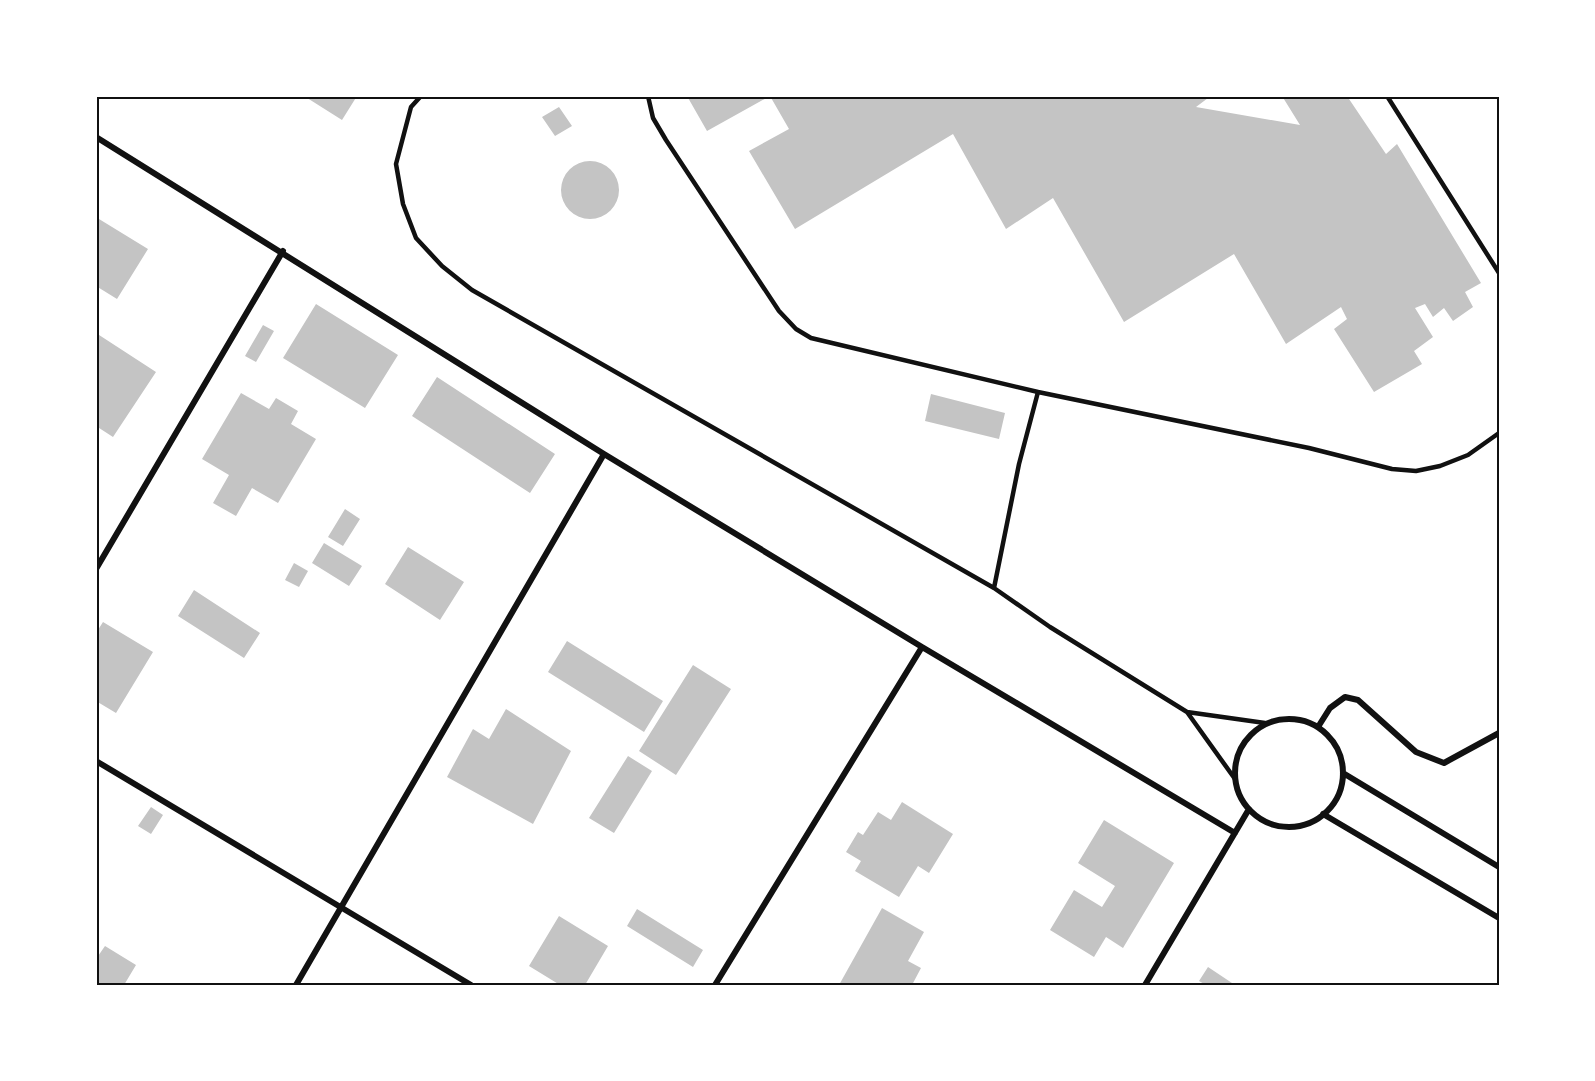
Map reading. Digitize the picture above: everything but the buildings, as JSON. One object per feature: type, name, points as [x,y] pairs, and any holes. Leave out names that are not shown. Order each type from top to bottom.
[{"type":"street","points":[[96,137],[604,454],[921,647],[1235,833]]},
{"type":"street","points":[[96,569],[283,252]]},
{"type":"street","points":[[296,985],[604,454]]},
{"type":"street","points":[[715,985],[921,647]]},
{"type":"street","points":[[1318,727],[1330,708],[1345,697],[1358,700],[1416,752],[1444,763],[1499,733]]},
{"type":"street","points":[[1283,718],[1301,720],[1318,727],[1331,739],[1340,755],[1343,773],[1337,796],[1323,814],[1310,823],[1285,826],[1262,820],[1249,809],[1239,795],[1235,779],[1236,762],[1241,746],[1251,733],[1265,723],[1283,718]]},
{"type":"street","points":[[96,761],[471,985]]},
{"type":"street","points":[[1343,773],[1499,867]]},
{"type":"street","points":[[1144,985],[1249,809]]},
{"type":"street","points":[[1323,814],[1499,918]]},
{"type":"lane","points":[[421,96],[411,107],[396,164],[403,204],[416,238],[442,266],[472,291],[994,588],[1050,627],[1187,712],[1235,779]]},
{"type":"lane","points":[[648,96],[652,118],[779,311],[796,329],[812,338],[1038,392],[1309,448],[1392,469],[1416,471],[1440,466],[1468,455],[1499,433]]},
{"type":"lane","points":[[1387,96],[1499,273]]},
{"type":"lane","points":[[994,588],[1019,464],[1038,392]]},
{"type":"lane","points":[[1187,712],[1265,723]]}]
